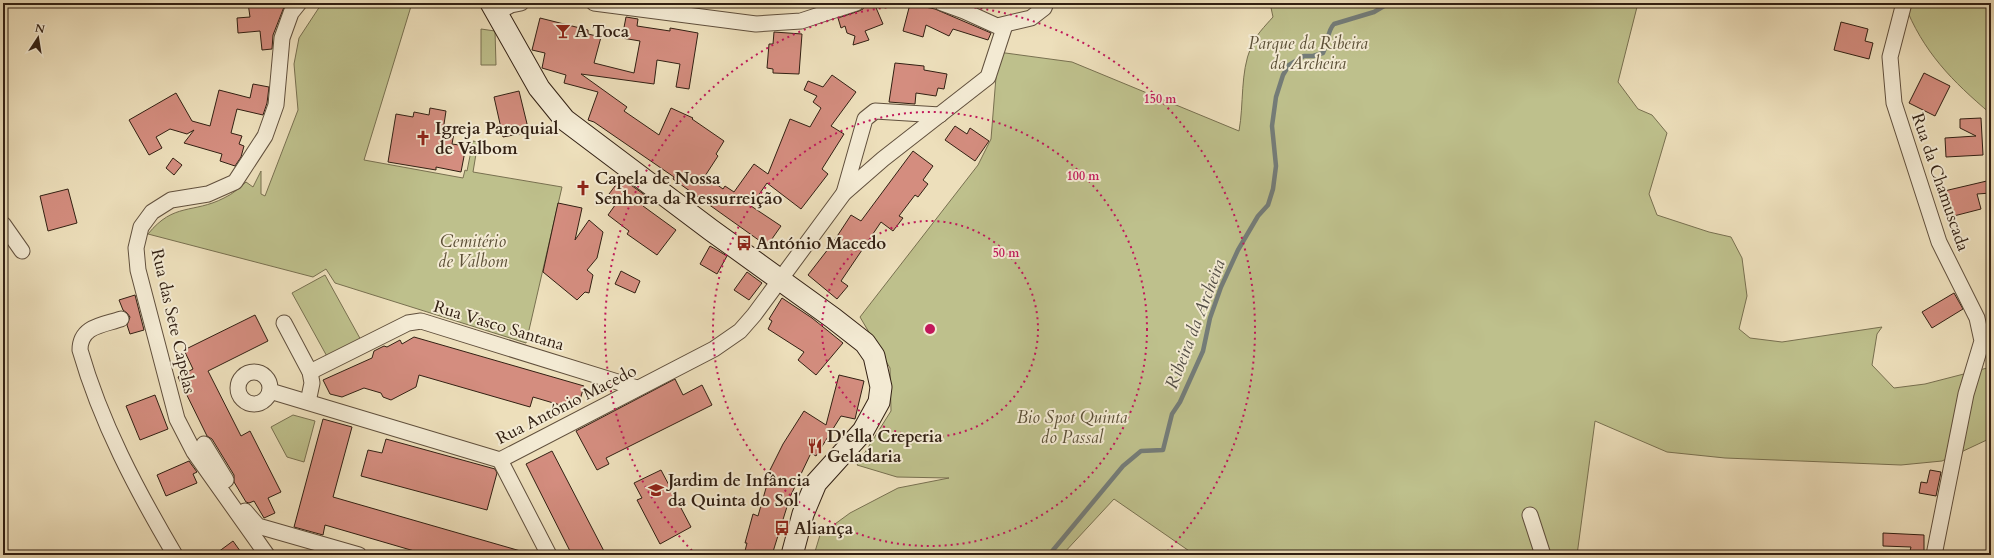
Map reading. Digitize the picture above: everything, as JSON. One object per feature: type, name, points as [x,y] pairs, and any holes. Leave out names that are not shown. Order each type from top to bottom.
[{"type":"street","points":[[521,3],[494,8],[539,88],[565,120],[698,221],[865,343],[874,356],[881,387],[878,402],[864,431],[816,484],[803,514],[792,555]]},
{"type":"street","points":[[594,3],[756,24],[801,21],[852,4]]},
{"type":"street","points":[[652,3],[681,14]]},
{"type":"street","points":[[942,3],[997,26],[1031,18],[1044,8],[1046,3]]},
{"type":"street","name":"Rua da Chamuscada","points":[[1904,3],[1890,57],[1894,103],[1939,242],[1977,318],[1982,341],[1966,394],[1934,555]]},
{"type":"street","name":"Rua das Sete Capelas","points":[[267,555],[194,452],[178,419],[138,270],[136,248],[141,227],[152,212],[171,200],[208,194],[235,182],[240,175],[265,136],[276,105],[282,38],[294,6]]},
{"type":"street","points":[[844,193],[883,159],[988,77],[1005,25]]},
{"type":"street","points":[[844,193],[865,119],[875,111],[940,115]]},
{"type":"street","name":"Rua António Macedo","points":[[270,391],[500,460],[714,349],[740,331],[754,315],[779,279],[844,193]]},
{"type":"street","points":[[3,224],[22,251]]},
{"type":"street","points":[[121,319],[86,332],[81,338],[80,350],[107,428],[142,499],[175,555]]},
{"type":"street","name":"Rua Vasco Santana","points":[[310,372],[408,323],[421,321],[638,388]]},
{"type":"street","points":[[284,323],[310,372],[312,383],[308,402]]},
{"type":"street","points":[[204,444],[243,508],[258,526],[359,555]]},
{"type":"street","points":[[500,460],[549,555]]},
{"type":"street","points":[[1530,515],[1543,555]]},
{"type":"green space","name":"Cemitério de Valbom","points":[[322,3],[412,3],[364,160],[463,178],[465,170],[467,171],[473,141],[478,142],[473,172],[562,187],[526,343],[335,283],[326,269],[313,277],[148,234],[166,217],[184,210],[213,203],[233,193],[246,182],[253,187],[261,171],[261,194],[265,196],[298,110],[294,64],[299,38]]},
{"type":"green space","points":[[1270,3],[1638,3],[1618,82],[1638,109],[1652,115],[1667,133],[1649,194],[1657,215],[1709,232],[1731,237],[1742,258],[1747,296],[1739,329],[1750,338],[1782,342],[1882,327],[1877,334],[1872,365],[1894,388],[1925,384],[1991,367],[1991,438],[1942,461],[1901,465],[1725,458],[1667,452],[1595,421],[1577,555],[1195,555],[1114,499],[1062,555],[814,555],[820,535],[850,513],[898,488],[949,478],[897,477],[857,465],[891,411],[890,368],[860,317],[978,165],[991,139],[998,52],[1072,62],[1239,131],[1245,67],[1255,39],[1273,17]]},
{"type":"green space","points":[[1904,3],[1991,3],[1991,114],[1964,90],[1940,64],[1920,36]]},
{"type":"green space","points":[[481,29],[495,31],[496,65],[481,65]]},
{"type":"green space","points":[[325,275],[362,342],[329,360],[292,293]]},
{"type":"green space","points":[[293,415],[315,421],[304,462],[287,457],[271,427]]},
{"type":"building","points":[[248,3],[284,3],[284,7],[273,35],[272,49],[262,50],[260,31],[238,33],[237,18],[250,17]]},
{"type":"building","points":[[865,3],[874,3],[883,24],[865,31],[869,40],[853,45],[855,36],[847,33],[845,26],[841,28],[838,18],[863,9]]},
{"type":"building","points":[[910,4],[935,9],[991,33],[988,40],[953,29],[949,36],[926,25],[923,37],[903,31]]},
{"type":"building","points":[[626,17],[638,19],[637,26],[670,31],[670,28],[698,33],[689,89],[676,87],[680,64],[657,60],[654,84],[581,74],[627,107],[624,111],[659,135],[671,108],[693,118],[692,119],[724,141],[716,154],[718,156],[705,176],[723,189],[725,186],[734,192],[754,164],[768,174],[790,119],[810,127],[821,108],[813,102],[817,96],[804,90],[808,81],[823,87],[832,75],[856,92],[831,126],[844,134],[822,169],[828,174],[801,209],[767,183],[751,206],[781,226],[767,246],[673,179],[674,177],[594,122],[588,120],[598,92],[564,83],[566,75],[542,68],[545,53],[532,50],[540,18],[588,30],[588,34],[601,37],[594,63],[634,73],[640,41],[622,38]]},
{"type":"building","points":[[1841,22],[1868,29],[1865,41],[1873,43],[1869,59],[1834,50]]},
{"type":"building","points":[[774,32],[802,34],[799,74],[773,73],[773,69],[767,68],[769,44],[773,44]]},
{"type":"building","points":[[895,63],[924,66],[924,70],[947,74],[944,89],[938,88],[936,96],[916,93],[915,104],[889,102]]},
{"type":"building","points":[[1924,73],[1950,86],[1935,116],[1909,103]]},
{"type":"building","points":[[253,84],[269,87],[267,103],[263,115],[237,109],[231,133],[242,136],[239,144],[244,146],[241,157],[235,166],[220,161],[222,154],[184,143],[194,130],[187,134],[170,129],[156,137],[162,148],[149,155],[129,120],[176,93],[192,121],[210,126],[219,90],[250,98]]},
{"type":"building","points":[[519,91],[529,132],[503,137],[494,97]]},
{"type":"building","name":"Igreja Paroquial de Valbom","points":[[430,108],[446,111],[443,131],[454,133],[452,144],[466,146],[461,172],[436,167],[436,170],[388,162],[396,114],[413,117],[414,112],[429,115]]},
{"type":"building","points":[[1981,118],[1983,155],[1946,157],[1945,138],[1976,136],[1960,128],[1960,119]]},
{"type":"building","points":[[955,126],[967,134],[970,128],[989,141],[975,161],[945,140]]},
{"type":"building","points":[[913,151],[933,166],[923,180],[928,184],[918,197],[915,195],[899,216],[903,218],[893,231],[881,222],[841,281],[848,286],[837,299],[808,275],[832,244],[851,215],[861,221]]},
{"type":"building","points":[[173,158],[182,165],[174,175],[166,168]]},
{"type":"building","points":[[621,178],[649,198],[643,206],[676,230],[657,255],[627,234],[629,231],[608,215],[618,201],[609,194]]},
{"type":"building","points":[[1991,180],[1991,193],[1977,194],[1981,209],[1946,218],[1940,192]]},
{"type":"building","points":[[68,189],[77,223],[48,231],[40,196]]},
{"type":"building","points":[[558,203],[582,208],[575,240],[589,220],[603,232],[597,258],[587,270],[593,275],[589,293],[585,292],[577,300],[543,272]]},
{"type":"building","points":[[710,246],[727,256],[717,274],[700,264]]},
{"type":"building","points":[[621,271],[640,281],[635,293],[615,284]]},
{"type":"building","points":[[747,272],[762,283],[749,300],[734,290]]},
{"type":"building","points":[[1954,293],[1963,309],[1932,328],[1922,312]]},
{"type":"building","points":[[135,295],[144,330],[130,334],[127,325],[130,317],[123,310],[119,300]]},
{"type":"building","points":[[782,298],[812,318],[843,343],[816,375],[798,360],[804,352],[768,329],[772,321],[769,319]]},
{"type":"building","points":[[255,315],[268,341],[208,371],[241,436],[250,431],[281,492],[268,498],[275,513],[264,518],[254,501],[249,503],[246,502],[234,482],[234,475],[212,439],[207,436],[178,377],[193,369],[184,350]]},
{"type":"building","points":[[414,337],[584,386],[580,400],[567,407],[533,397],[530,407],[419,375],[416,387],[391,400],[383,397],[381,393],[364,388],[342,397],[330,394],[323,380],[372,358],[374,351],[384,346],[387,347],[400,340],[402,344]]},
{"type":"building","points":[[839,375],[864,381],[855,419],[841,416],[816,456],[811,453],[790,497],[772,555],[744,555],[747,543],[745,543],[753,514],[758,516],[768,481],[765,480],[783,444],[804,411],[826,425]]},
{"type":"building","points":[[675,379],[683,395],[702,385],[712,405],[606,458],[609,464],[597,470],[576,431]]},
{"type":"building","points":[[155,395],[168,429],[140,440],[126,406]]},
{"type":"building","points":[[323,419],[352,427],[333,497],[524,552],[523,555],[428,555],[325,525],[323,535],[294,527]]},
{"type":"building","points":[[386,439],[495,469],[497,473],[487,510],[361,476],[368,450],[382,453]]},
{"type":"building","points":[[552,451],[606,555],[572,555],[526,464]]},
{"type":"building","points":[[189,461],[197,472],[193,474],[197,483],[166,496],[157,475]]},
{"type":"building","points":[[661,470],[691,527],[660,544],[637,500],[642,498],[634,483]]},
{"type":"building","points":[[1930,470],[1941,472],[1936,496],[1919,493],[1921,482],[1927,483]]},
{"type":"building","points":[[1883,533],[1924,535],[1924,555],[1909,555],[1911,547],[1883,546]]},
{"type":"building","points":[[233,541],[243,555],[214,555]]},
{"type":"waterway","name":"Ribeira da Archeira","points":[[1049,555],[1123,466],[1141,451],[1163,450],[1172,414],[1180,402],[1203,351],[1210,318],[1221,287],[1238,250],[1258,216],[1268,205],[1273,189],[1276,166],[1272,126],[1276,97],[1283,75],[1289,65],[1304,56],[1313,56],[1323,53],[1330,30],[1334,24],[1374,12],[1389,3]]},
{"type":"place","name":"A Toca","points":[[563,31]]},
{"type":"place","name":"Igreja Paroquial de Valbom","points":[[423,138]]},
{"type":"place","name":"Capela de Nossa Senhora da Ressurreição","points":[[583,188]]},
{"type":"place","name":"António Macedo","points":[[744,243]]},
{"type":"place","name":"D'ella Creperia Geladaria","points":[[815,446]]},
{"type":"place","name":"Jardim de Infância da Quinta do Sol","points":[[656,490]]},
{"type":"place","name":"Aliança","points":[[782,528]]},
{"type":"park label","name":"Parque da Ribeira da Archeira","points":[[1308,53]]},
{"type":"park label","name":"Bio Spot Quinta do Passal","points":[[1072,427]]}]
